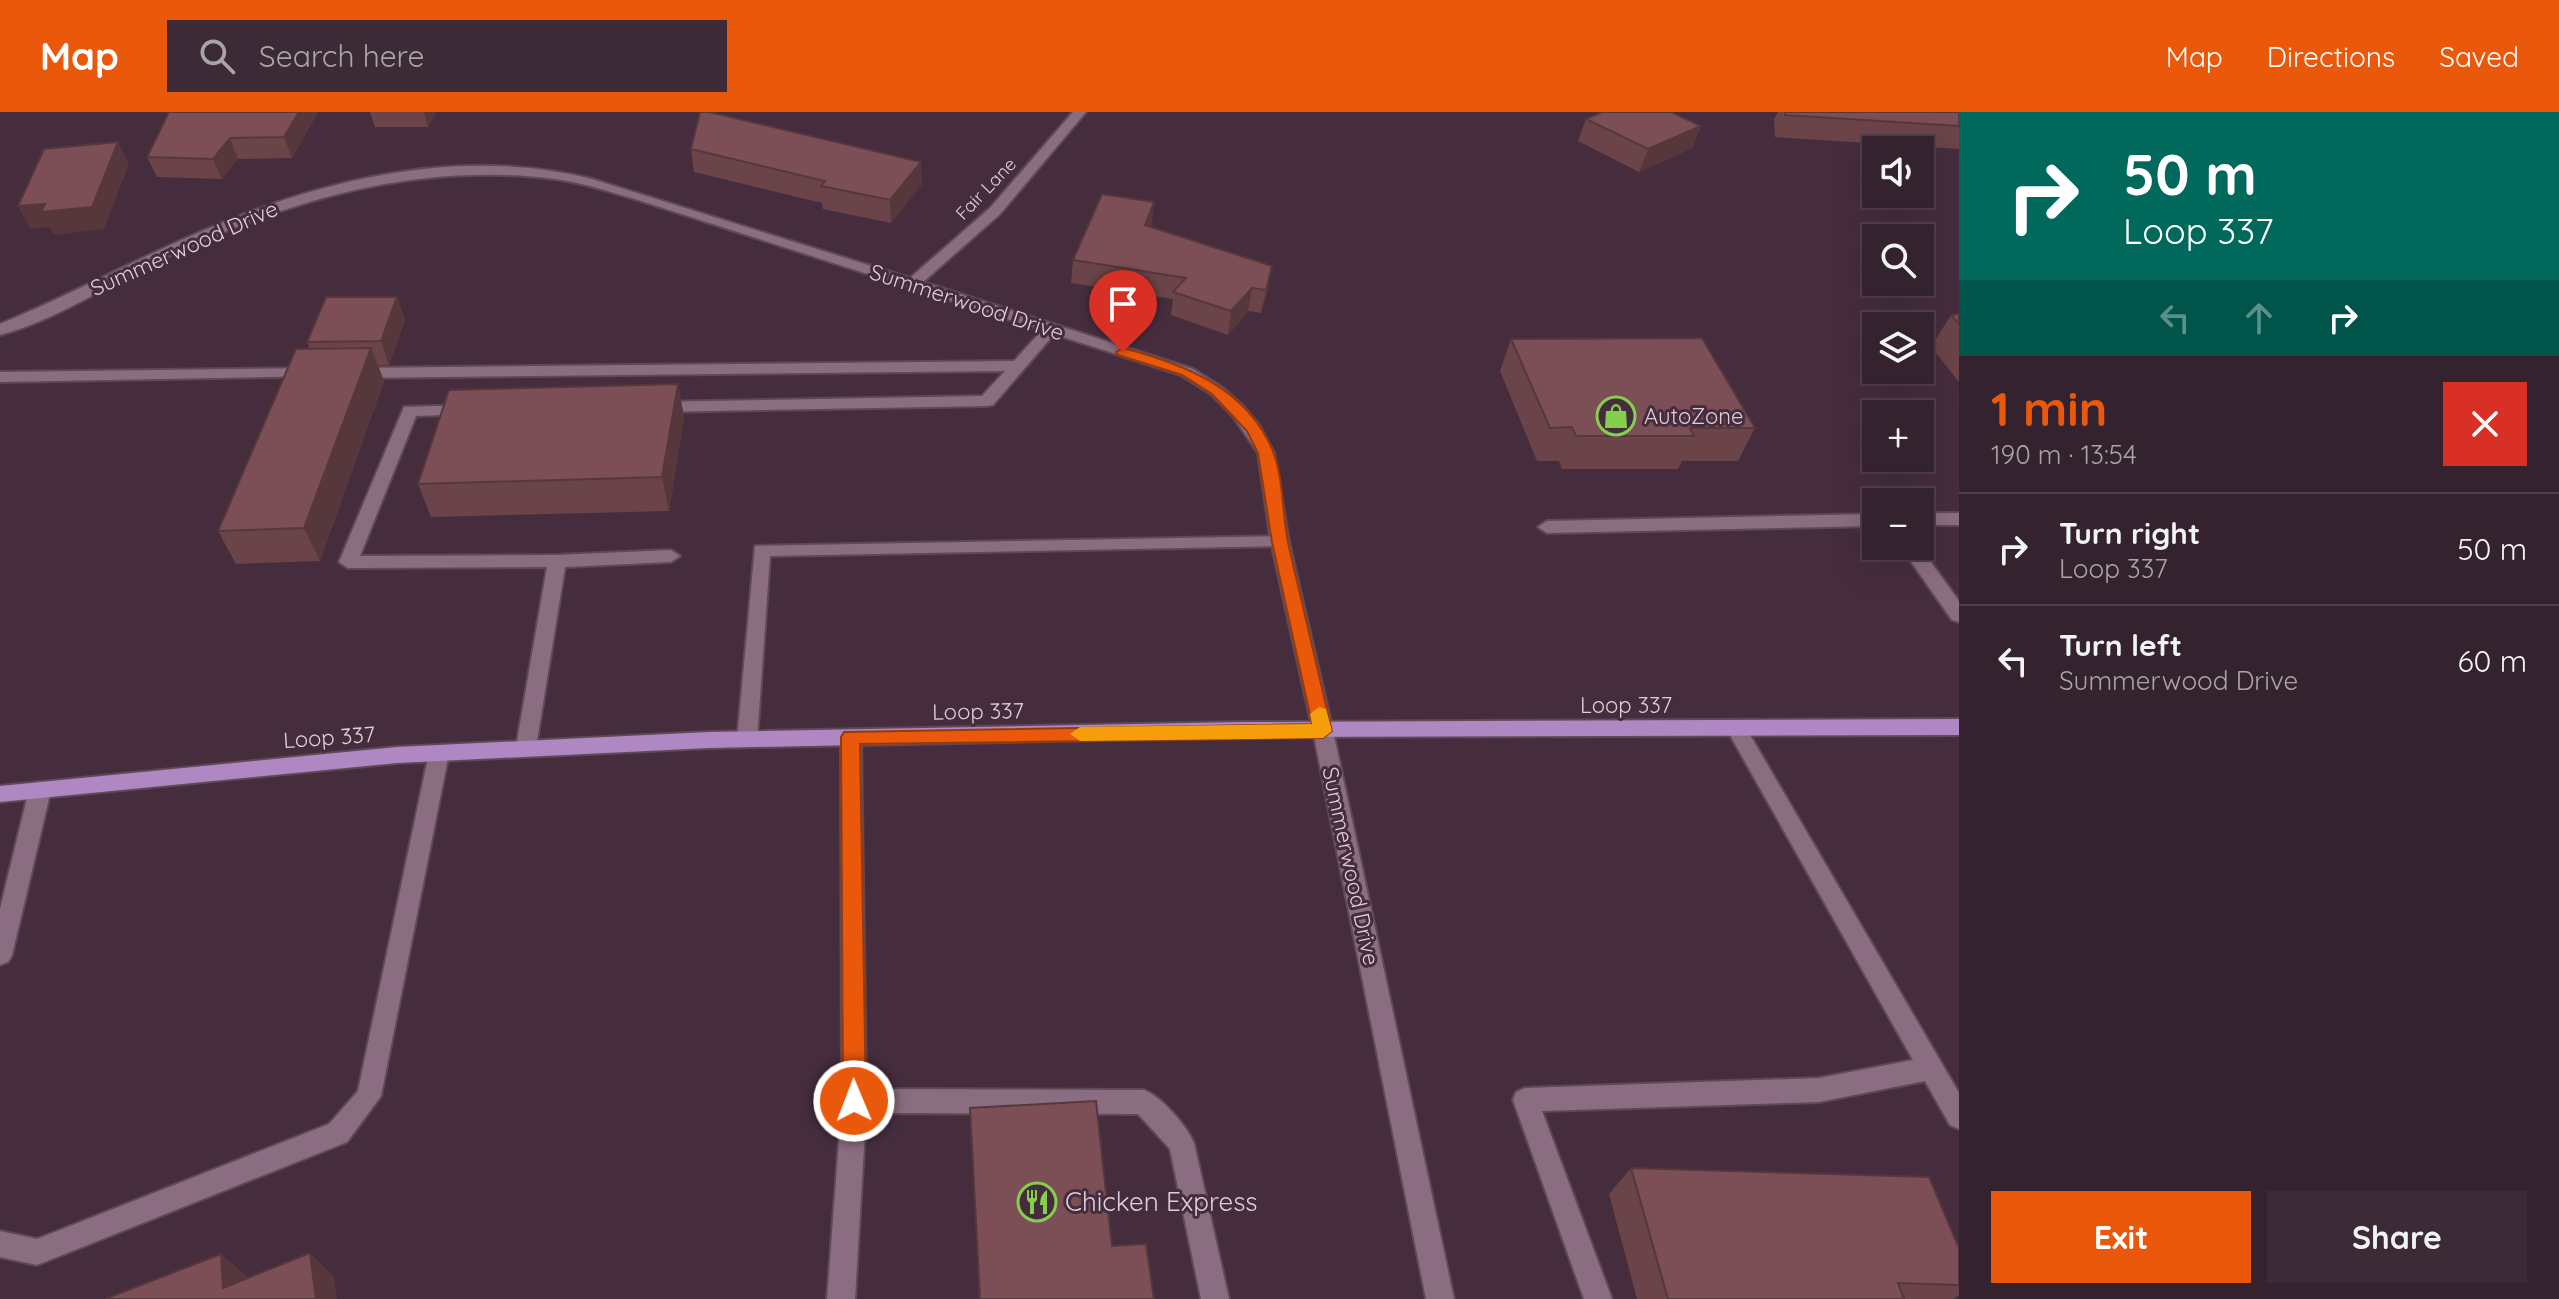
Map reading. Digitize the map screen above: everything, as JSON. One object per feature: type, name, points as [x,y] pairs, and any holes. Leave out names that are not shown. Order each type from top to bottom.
[{"type":"main road","name":"Loop 337","points":[[0,794],[269,765],[526,747],[851,737],[1959,727]]},
{"type":"street","name":"Fair Lane","points":[[912,284],[995,211],[1080,112]]},
{"type":"street","name":"Summerwood Drive","points":[[0,330],[269,208],[375,180],[479,170],[519,171],[588,181],[1187,372],[1217,391],[1253,429],[1266,453],[1280,542],[1323,731],[1440,1299]]},
{"type":"street","points":[[628,407],[987,401],[1051,329]]},
{"type":"street","points":[[0,377],[1018,366]]},
{"type":"street","points":[[488,409],[410,411],[348,562],[557,561],[671,556]]},
{"type":"street","points":[[1934,519],[1959,519]]},
{"type":"street","points":[[1547,527],[1862,520]]},
{"type":"street","points":[[747,740],[761,550],[1280,542]]},
{"type":"street","points":[[1919,560],[1959,615]]},
{"type":"street","points":[[526,747],[557,561]]},
{"type":"street","points":[[1736,728],[1959,1117]]},
{"type":"street","points":[[841,1299],[854,1101],[851,737]]},
{"type":"street","points":[[0,1244],[37,1252],[338,1133],[369,1096],[439,753]]},
{"type":"street","points":[[0,955],[40,790]]},
{"type":"street","points":[[1598,1299],[1525,1100],[1819,1090],[1931,1068]]},
{"type":"street","points":[[854,1101],[1144,1102],[1181,1143],[1215,1299]]},
{"type":"building","points":[[169,112],[299,112],[284,137],[230,138],[213,159],[147,157]]},
{"type":"building","points":[[700,112],[921,162],[890,200],[821,186],[825,181],[691,149]]},
{"type":"building","points":[[1602,112],[1671,112],[1701,126],[1648,149],[1586,119]]},
{"type":"building","points":[[1785,112],[1959,112],[1959,126],[1785,115]]},
{"type":"building","points":[[118,142],[92,207],[41,212],[45,204],[18,206],[44,149]]},
{"type":"building","points":[[1102,194],[1154,202],[1145,225],[1272,266],[1266,290],[1252,288],[1231,311],[1173,292],[1186,278],[1073,260]]},
{"type":"building","points":[[326,297],[397,297],[381,341],[307,342]]},
{"type":"building","points":[[1702,338],[1755,428],[1690,428],[1694,436],[1576,436],[1572,427],[1550,428],[1511,339]]},
{"type":"building","points":[[371,348],[304,528],[218,531],[296,349]]},
{"type":"building","points":[[678,384],[662,477],[418,484],[449,390]]},
{"type":"building","name":"Chicken Express","points":[[1096,1101],[1112,1246],[1146,1244],[1154,1299],[980,1299],[970,1108]]},
{"type":"building","points":[[1631,1168],[1929,1177],[1959,1248],[1959,1285],[1898,1283],[1904,1299],[1668,1299]]},
{"type":"building","points":[[310,1253],[316,1299],[105,1299],[221,1254],[223,1288]]},
{"type":"slow traffic","points":[[1080,734],[1323,731],[1319,714]]},
{"type":"place","name":"AutoZone","points":[[1616,416]]},
{"type":"place","name":"Chicken Express","points":[[1037,1202]]},
{"type":"route","points":[[854,1101],[851,737],[1323,731],[1280,542],[1266,453],[1253,429],[1217,391],[1187,372],[1123,352]]}]
